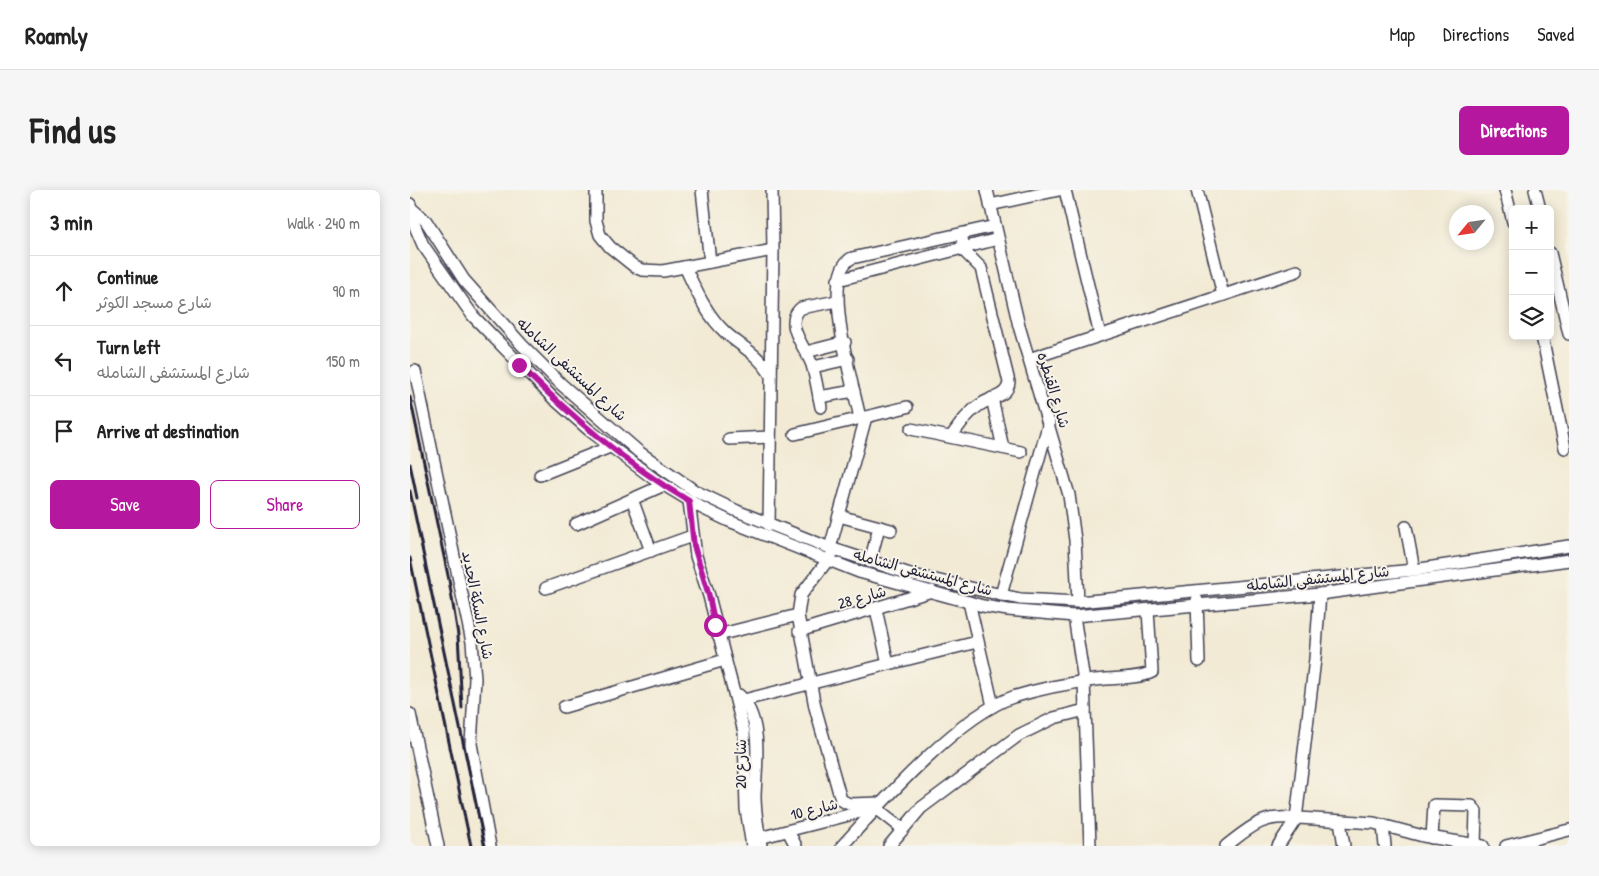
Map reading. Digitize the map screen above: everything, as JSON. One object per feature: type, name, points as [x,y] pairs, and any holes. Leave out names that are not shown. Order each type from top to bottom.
[{"type":"street","points":[[596,190],[597,228],[610,247],[635,267],[642,270],[663,271],[773,250]]},
{"type":"street","points":[[702,190],[710,262]]},
{"type":"street","points":[[769,525],[773,250],[772,190]]},
{"type":"street","name":"شارع القنطره","points":[[987,190],[1029,358],[1065,477],[1073,518],[1078,602]]},
{"type":"street","points":[[990,205],[1058,190]]},
{"type":"street","points":[[1066,190],[1100,335]]},
{"type":"street","points":[[1197,190],[1223,295]]},
{"type":"street","points":[[1505,190],[1509,206]]},
{"type":"street","points":[[1535,190],[1539,205]]},
{"type":"street","name":"شارع المستشفى الشامله","points":[[411,206],[414,224],[423,245],[473,316],[553,398],[610,447],[664,486],[728,522],[859,572],[969,602],[1008,610],[1074,616],[1320,594],[1569,560]]},
{"type":"street","name":"شارع المستشفى الشامله","points":[[411,206],[426,221],[448,258],[476,294],[540,364],[639,452],[695,491],[769,525],[870,562],[922,577],[1001,595],[1036,601],[1078,602],[1414,570],[1569,546]]},
{"type":"street","points":[[904,829],[878,806],[849,804],[841,800],[815,707],[799,631],[798,615],[801,595],[827,560],[832,549],[863,417],[854,390],[837,301],[838,280],[844,263],[852,258],[995,226]]},
{"type":"street","points":[[951,437],[969,413],[1003,393],[1009,382],[981,268],[963,248],[961,234]]},
{"type":"street","points":[[941,239],[944,254]]},
{"type":"street","points":[[838,280],[998,239]]},
{"type":"street","points":[[910,246],[913,262]]},
{"type":"street","points":[[891,250],[895,266]]},
{"type":"street","points":[[685,267],[699,298],[711,316],[726,333],[756,355],[771,375]]},
{"type":"street","points":[[1554,270],[1569,334]]},
{"type":"street","points":[[1029,358],[1297,271]]},
{"type":"street","points":[[837,301],[803,307],[798,311],[795,333],[813,367],[820,402],[854,390]]},
{"type":"street","points":[[1543,340],[1565,448]]},
{"type":"street","points":[[806,352],[845,342]]},
{"type":"street","points":[[813,367],[848,359]]},
{"type":"street","name":"شارع السكة الحديد","points":[[415,371],[472,642],[475,679],[471,744],[490,846]]},
{"type":"street","points":[[992,398],[1003,448]]},
{"type":"street","points":[[795,434],[907,406]]},
{"type":"street","points":[[1001,595],[1048,422]]},
{"type":"street","points":[[911,429],[1021,452]]},
{"type":"street","points":[[728,439],[770,437]]},
{"type":"street","points":[[540,475],[610,447]]},
{"type":"street","points":[[576,524],[664,486]]},
{"type":"street","points":[[632,499],[651,551]]},
{"type":"street","points":[[689,501],[692,536],[744,732],[746,809],[757,843]]},
{"type":"street","points":[[839,516],[885,529],[870,562]]},
{"type":"street","points":[[1406,527],[1414,570]]},
{"type":"street","points":[[546,588],[692,536]]},
{"type":"street","points":[[1196,590],[1199,660]]},
{"type":"street","name":"شارع 28","points":[[799,631],[932,591]]},
{"type":"street","points":[[1278,846],[1296,819],[1315,659],[1320,594]]},
{"type":"street","points":[[969,602],[993,706]]},
{"type":"street","points":[[876,609],[888,664]]},
{"type":"street","points":[[842,846],[878,806],[938,749],[993,706],[1014,697],[1084,681],[1152,672],[1148,610]]},
{"type":"street","points":[[718,635],[798,615]]},
{"type":"street","points":[[1074,616],[1084,681],[1090,846]]},
{"type":"street","points":[[744,700],[977,642]]},
{"type":"street","points":[[564,707],[725,660]]},
{"type":"street","name":"شارع 20","points":[[732,690],[744,700],[751,715],[756,738],[757,843]]},
{"type":"street","points":[[889,846],[921,808],[1019,735],[1054,718],[1085,710]]},
{"type":"street","points":[[410,714],[438,846]]},
{"type":"street","points":[[1226,846],[1255,823],[1277,818],[1357,821],[1383,825],[1425,840],[1471,845],[1476,811],[1472,806],[1434,805],[1425,840]]},
{"type":"street","name":"شارع 10","points":[[757,843],[788,831],[878,806]]},
{"type":"street","points":[[1340,821],[1344,846]]},
{"type":"street","points":[[1383,825],[1385,846]]},
{"type":"street","points":[[1506,846],[1569,830]]},
{"type":"street","points":[[788,831],[796,846]]},
{"type":"railway","points":[[410,397],[449,580],[458,635],[462,708]]},
{"type":"railway","points":[[410,464],[417,498]]},
{"type":"railway","points":[[410,491],[485,846]]},
{"type":"railway","points":[[410,558],[471,846]]},
{"type":"route","points":[[519,365],[553,398],[610,447],[654,479],[689,501],[694,546],[709,596],[715,625]]}]
